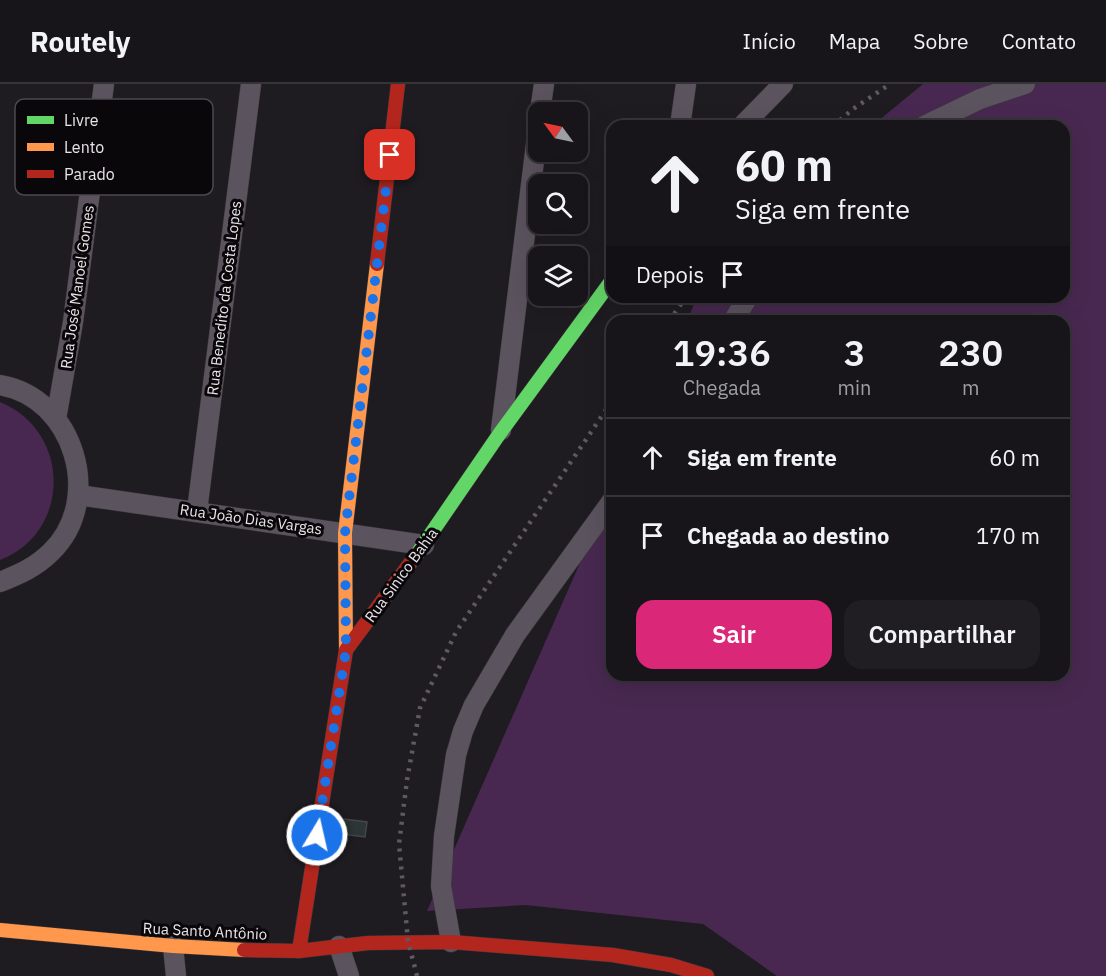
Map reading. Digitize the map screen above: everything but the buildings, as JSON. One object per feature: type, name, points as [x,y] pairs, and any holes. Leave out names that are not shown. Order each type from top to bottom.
[{"type":"street","name":"Rua José Manoel Gomes","points":[[102,99],[104,84]]},
{"type":"street","name":"Rua Benedito da Costa Lopes","points":[[197,512],[251,84]]},
{"type":"street","points":[[346,650],[345,533],[398,84]]},
{"type":"street","points":[[541,102],[544,84]]},
{"type":"street","points":[[681,120],[686,84]]},
{"type":"street","points":[[748,120],[783,84]]},
{"type":"street","points":[[936,120],[980,99],[1025,84]]},
{"type":"street","points":[[500,433],[534,162]]},
{"type":"street","name":"Rua José Manoel Gomes","points":[[56,419],[73,322],[90,195]]},
{"type":"street","name":"Rua Sinico Bahia","points":[[299,951],[346,650],[424,545],[500,433],[606,288]]},
{"type":"street","points":[[0,385],[35,399],[56,419],[71,442],[78,468],[78,495],[70,525],[53,551],[29,570],[0,582]]},
{"type":"street","name":"Rua João Dias Vargas","points":[[78,495],[424,545]]},
{"type":"street","points":[[458,942],[441,886],[448,797],[463,731],[485,684],[515,635],[606,509]]},
{"type":"street","name":"Rua Santo Antônio","points":[[0,930],[173,946],[258,951],[299,951],[408,941],[458,942],[576,950],[614,955],[671,966],[707,976]]},
{"type":"street","points":[[173,946],[176,976]]},
{"type":"street","points":[[339,946],[348,976]]},
{"type":"shaded area","points":[[923,84],[1106,84],[1106,976],[777,976],[703,924],[526,905],[427,911],[606,504],[606,681],[1070,681],[1070,315],[690,315],[694,303],[1070,303],[1070,120],[879,120]]},
{"type":"shaded area","points":[[0,402],[23,416],[40,435],[50,457],[54,481],[50,505],[40,528],[24,546],[0,560]]},
{"type":"railway","points":[[840,120],[890,84]]},
{"type":"railway","points":[[673,315],[682,303]]},
{"type":"railway","points":[[417,976],[408,941],[399,844],[407,780],[420,708],[456,632],[606,410]]},
{"type":"traffic: fast","points":[[417,554],[500,433],[606,288]]},
{"type":"traffic: slow","points":[[346,650],[345,533],[377,264]]},
{"type":"traffic: slow","points":[[0,930],[173,946],[244,950]]},
{"type":"traffic: jam","points":[[377,264],[398,84]]},
{"type":"traffic: jam","points":[[299,951],[346,650],[417,554]]},
{"type":"traffic: jam","points":[[244,950],[299,951],[368,943],[451,942],[613,955],[671,965],[707,976]]},
{"type":"route","points":[[317,835],[346,650],[345,533],[390,155]]}]
